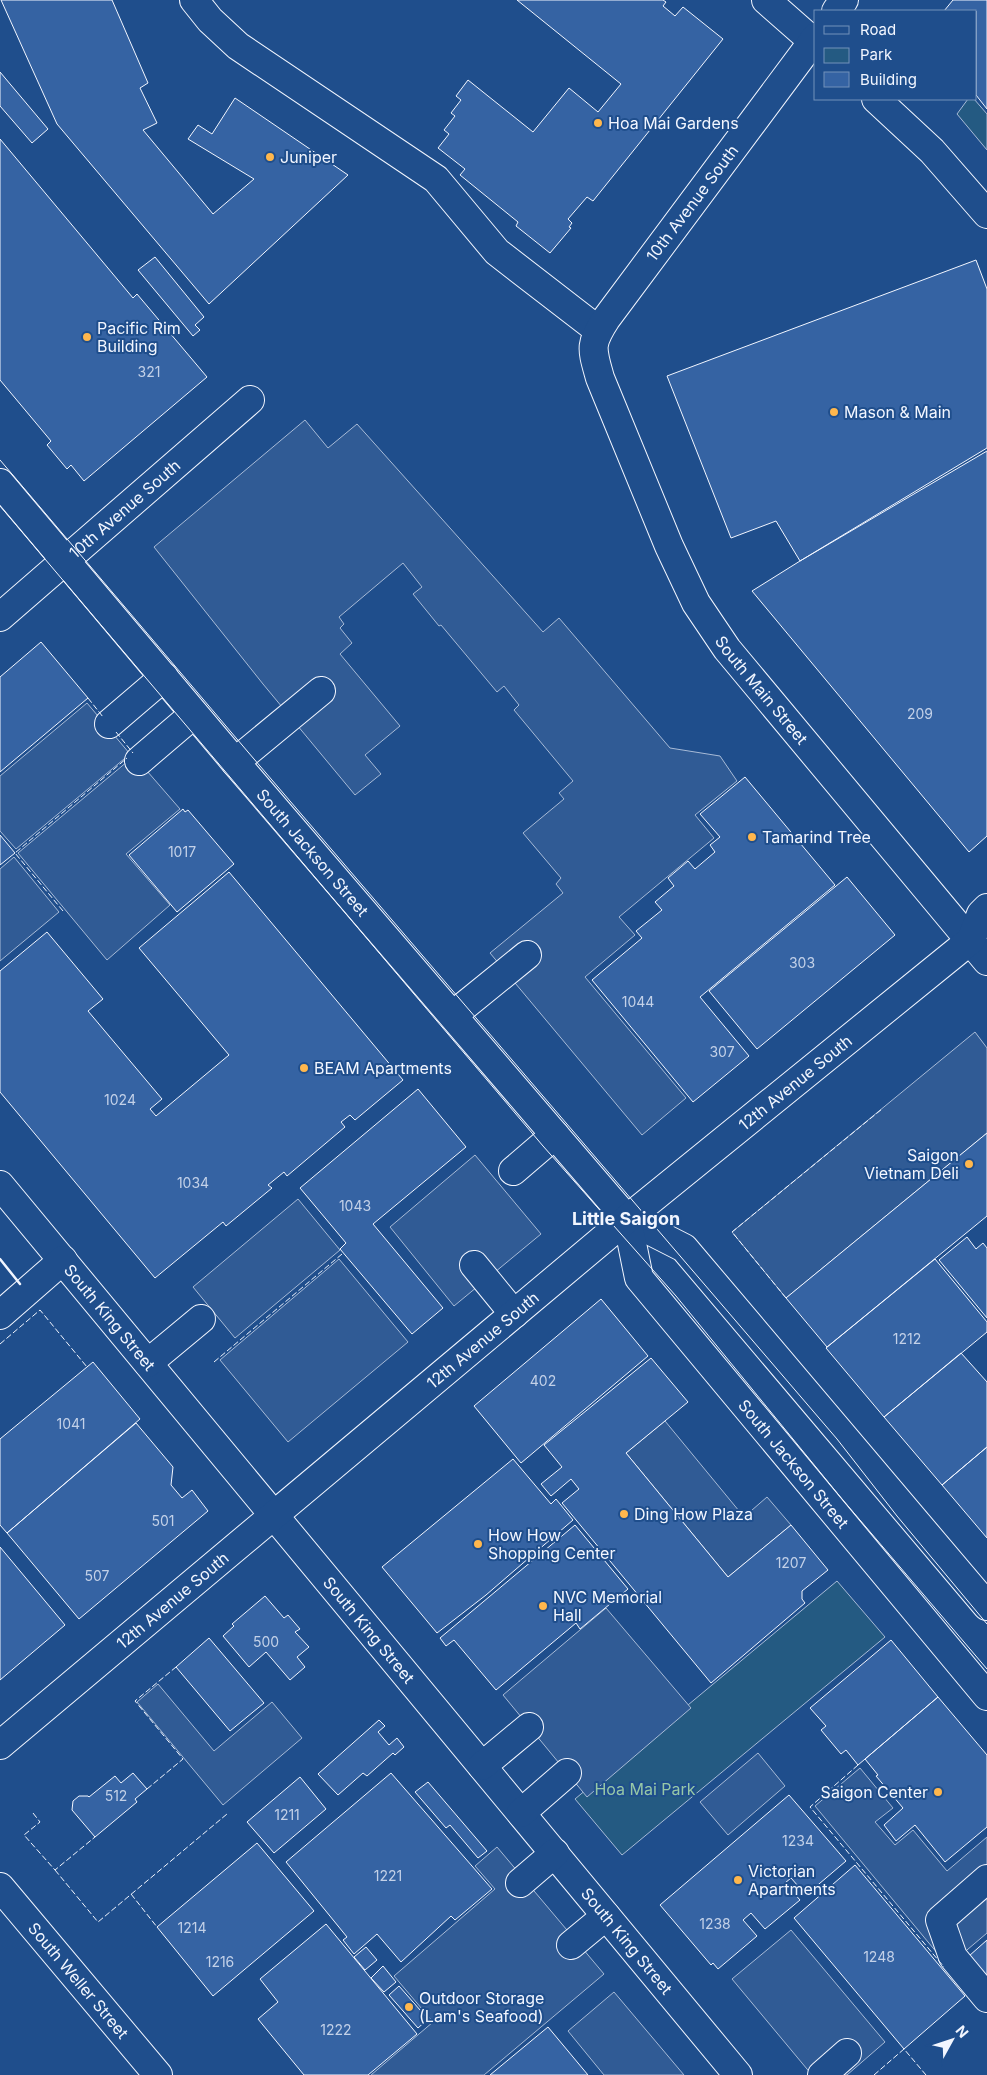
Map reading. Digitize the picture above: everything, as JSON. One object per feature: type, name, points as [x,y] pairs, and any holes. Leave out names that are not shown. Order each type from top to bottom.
[{"type":"main road","points":[[194,0],[210,20],[238,46],[436,179],[497,252],[598,330]]},
{"type":"main road","points":[[766,0],[814,39]]},
{"type":"main road","name":"10th Avenue South","points":[[600,378],[593,339],[598,330],[814,41]]},
{"type":"main road","points":[[877,100],[932,151],[987,214]]},
{"type":"main road","name":"South Main Street","points":[[600,378],[669,546],[696,603],[727,649],[982,947]]},
{"type":"main road","name":"10th Avenue South","points":[[0,617],[250,400]]},
{"type":"main road","name":"South Jackson Street","points":[[0,483],[194,714],[627,1219],[684,1248],[987,1606]]},
{"type":"main road","points":[[109,724],[164,677]]},
{"type":"main road","points":[[235,762],[321,691]]},
{"type":"main road","points":[[139,761],[194,714]]},
{"type":"main road","name":"12th Avenue South","points":[[0,1745],[627,1219],[982,947],[981,914],[987,908]]},
{"type":"main road","points":[[454,1015],[527,955]]},
{"type":"main road","points":[[513,1171],[555,1135]]},
{"type":"main road","name":"South King Street","points":[[0,1185],[738,2075]]},
{"type":"main road","name":"South Jackson Street","points":[[627,1219],[639,1278],[987,1696]]},
{"type":"main road","points":[[0,1315],[63,1260]]},
{"type":"main road","points":[[474,1265],[514,1314]]},
{"type":"main road","points":[[148,1363],[201,1319]]},
{"type":"main road","points":[[482,1766],[529,1727]]},
{"type":"main road","points":[[521,1813],[567,1773]]},
{"type":"main road","points":[[520,1882],[554,1853]]},
{"type":"main road","points":[[987,1879],[940,1920],[953,1957],[987,1998]]},
{"type":"main road","name":"South Weller Street","points":[[0,1887],[158,2075]]},
{"type":"main road","points":[[571,1945],[606,1916]]},
{"type":"main road","points":[[822,2075],[846,2054]]},
{"type":"green space","points":[[967,100],[975,100],[987,114],[987,150],[957,114]]},
{"type":"green space","name":"Hoa Mai Park","points":[[837,1581],[885,1637],[622,1855],[575,1799]]},
{"type":"shaded area","points":[[305,420],[328,448],[357,424],[543,632],[559,618],[670,748],[720,756],[737,781],[695,815],[714,838],[619,917],[635,935],[585,977],[686,1098],[642,1135],[490,953],[563,893],[556,884],[561,878],[523,833],[564,799],[559,793],[573,781],[514,710],[519,705],[504,686],[497,692],[413,594],[422,587],[403,563],[339,617],[344,624],[340,628],[352,643],[340,654],[400,726],[365,755],[381,774],[355,795],[263,684],[154,547]]},
{"type":"shaded area","points":[[87,703],[130,754],[16,849],[0,831],[0,776]]},
{"type":"shaded area","points":[[134,756],[180,809],[126,854],[170,905],[107,960],[18,853]]},
{"type":"shaded area","points":[[14,857],[59,912],[0,961],[0,869]]},
{"type":"shaded area","points":[[975,1032],[987,1048],[987,1133],[786,1298],[732,1232]]},
{"type":"shaded area","points":[[475,1155],[541,1234],[454,1306],[390,1227]]},
{"type":"shaded area","points":[[298,1199],[340,1250],[235,1338],[193,1287]]},
{"type":"shaded area","points":[[339,1259],[408,1342],[288,1442],[220,1360]]},
{"type":"shaded area","points":[[665,1421],[744,1517],[767,1497],[791,1525],[728,1577],[626,1453]]},
{"type":"shaded area","points":[[606,1608],[691,1708],[587,1797],[503,1695]]},
{"type":"shaded area","points":[[158,1684],[214,1751],[272,1702],[302,1738],[223,1805],[137,1702]]},
{"type":"shaded area","points":[[758,1753],[785,1786],[728,1835],[700,1802]]},
{"type":"shaded area","points":[[860,1768],[893,1808],[875,1822],[895,1845],[913,1830],[947,1871],[987,1837],[987,1933],[948,1966],[815,1806]]},
{"type":"shaded area","points":[[497,1847],[604,1974],[484,2075],[371,2075],[433,2022],[394,1976],[495,1889],[475,1866]]},
{"type":"shaded area","points":[[791,1930],[885,2042],[847,2075],[812,2075],[732,1979]]},
{"type":"shaded area","points":[[614,1992],[684,2075],[604,2075],[568,2031]]},
{"type":"building","name":"Juniper","points":[[1,0],[112,0],[148,83],[140,88],[157,123],[143,130],[213,214],[254,179],[188,139],[198,125],[212,134],[235,98],[348,175],[209,304],[57,124]]},
{"type":"building","name":"Hoa Mai Gardens","points":[[517,0],[663,0],[666,2],[663,6],[675,16],[683,7],[723,39],[593,201],[587,197],[568,219],[572,223],[569,227],[571,228],[550,253],[516,226],[518,222],[460,175],[465,169],[438,148],[449,134],[444,130],[455,116],[451,113],[461,100],[456,96],[468,80],[533,132],[569,88],[598,112],[621,84]]},
{"type":"building","points":[[953,0],[987,0],[987,109],[977,96],[977,10],[945,10]]},
{"type":"building","points":[[0,72],[48,129],[32,143],[0,106]]},
{"type":"building","name":"Pacific Rim Building","points":[[0,139],[133,298],[137,294],[207,377],[84,481],[71,465],[67,469],[47,445],[51,441],[0,380]]},
{"type":"building","points":[[155,257],[204,317],[195,325],[200,330],[193,336],[138,270]]},
{"type":"building","name":"Mason & Main","points":[[976,260],[987,289],[987,448],[800,561],[776,521],[731,538],[667,376]]},
{"type":"building","name":"Mason & Main","points":[[987,451],[987,836],[969,852],[752,591]]},
{"type":"building","points":[[41,642],[88,698],[0,772],[0,677]]},
{"type":"building","points":[[745,777],[835,885],[700,997],[749,1056],[693,1102],[592,980],[642,938],[636,931],[662,910],[655,902],[674,886],[668,878],[688,861],[695,869],[715,852],[710,845],[720,837],[700,814]]},
{"type":"building","points":[[183,809],[185,812],[188,810],[234,864],[177,912],[129,855]]},
{"type":"building","points":[[0,835],[15,853],[0,865]]},
{"type":"building","name":"BEAM Apartments","points":[[229,872],[403,1080],[355,1120],[350,1115],[341,1122],[345,1127],[287,1176],[284,1172],[268,1185],[272,1188],[226,1226],[223,1222],[155,1278],[0,1092],[0,971],[47,932],[103,999],[88,1011],[162,1099],[150,1109],[156,1116],[229,1055],[139,948]]},
{"type":"building","points":[[847,877],[895,935],[757,1049],[709,991]]},
{"type":"building","points":[[418,1089],[466,1147],[373,1224],[443,1308],[412,1334],[340,1249],[346,1243],[300,1188]]},
{"type":"building","points":[[987,1133],[987,1216],[827,1347],[786,1298]]},
{"type":"building","points":[[967,1237],[976,1249],[983,1243],[987,1248],[987,1318],[939,1260]]},
{"type":"building","points":[[935,1259],[987,1322],[987,1332],[884,1417],[826,1348]]},
{"type":"building","points":[[601,1299],[648,1356],[521,1463],[474,1406]]},
{"type":"building","points":[[961,1353],[987,1382],[987,1447],[942,1485],[884,1417]]},
{"type":"building","name":"Ding How Plaza","points":[[651,1358],[688,1402],[626,1453],[728,1577],[791,1525],[828,1570],[802,1591],[802,1599],[805,1603],[711,1683],[562,1503],[579,1489],[571,1479],[551,1496],[541,1484],[562,1467],[544,1445]]},
{"type":"building","points":[[93,1362],[140,1419],[7,1533],[0,1525],[0,1439]]},
{"type":"building","points":[[136,1423],[173,1467],[171,1485],[182,1498],[192,1490],[208,1511],[79,1619],[7,1533]]},
{"type":"building","points":[[987,1447],[987,1538],[942,1485]]},
{"type":"building","name":"How How Shopping Center","points":[[513,1459],[551,1504],[556,1499],[573,1520],[486,1595],[437,1633],[382,1567]]},
{"type":"building","name":"NVC Memorial Hall","points":[[575,1525],[628,1589],[580,1629],[576,1623],[496,1690],[454,1640],[446,1646],[440,1638]]},
{"type":"building","points":[[0,1547],[65,1625],[0,1680]]},
{"type":"building","points":[[265,1596],[284,1618],[288,1615],[300,1629],[295,1632],[309,1647],[297,1657],[305,1667],[290,1680],[266,1652],[249,1667],[223,1636],[234,1626],[232,1624]]},
{"type":"building","points":[[209,1638],[264,1703],[230,1731],[176,1667]]},
{"type":"building","points":[[891,1640],[938,1697],[858,1765],[846,1750],[841,1754],[821,1730],[826,1726],[810,1708]]},
{"type":"building","name":"Saigon Center","points":[[938,1697],[987,1755],[987,1827],[945,1862],[915,1825],[896,1841],[884,1825],[903,1808],[876,1776],[878,1775],[865,1759]]},
{"type":"building","points":[[379,1720],[385,1726],[378,1732],[389,1745],[397,1738],[404,1747],[395,1755],[393,1753],[367,1776],[363,1773],[338,1795],[318,1774]]},
{"type":"building","points":[[133,1773],[147,1789],[135,1799],[137,1802],[95,1837],[72,1810],[73,1801],[79,1796],[89,1797],[115,1776],[121,1783]]},
{"type":"building","points":[[391,1773],[492,1889],[455,1920],[451,1916],[401,1962],[377,1934],[354,1954],[343,1940],[347,1937],[286,1862]]},
{"type":"building","points":[[300,1777],[326,1809],[274,1853],[247,1822]]},
{"type":"building","points":[[428,1782],[487,1851],[478,1858],[450,1825],[446,1828],[415,1792]]},
{"type":"building","name":"Victorian Apartments","points":[[789,1795],[846,1861],[806,1895],[791,1878],[785,1883],[800,1900],[765,1929],[751,1913],[743,1920],[757,1936],[718,1969],[713,1963],[711,1965],[660,1905]]},
{"type":"building","points":[[257,1843],[314,1911],[213,1996],[157,1927]]},
{"type":"building","points":[[855,1865],[965,1996],[904,2049],[794,1918]]},
{"type":"building","points":[[326,1924],[417,2034],[368,2075],[304,2075],[258,2019],[278,2002],[260,1979]]},
{"type":"building","points":[[987,1940],[987,1978],[969,1956]]},
{"type":"building","points":[[366,1947],[377,1960],[365,1970],[354,1957]]},
{"type":"building","points":[[383,1966],[396,1982],[384,1992],[371,1978]]},
{"type":"building","name":"Outdoor Storage (Lam's Seafood)","points":[[399,1986],[428,2019],[418,2028],[389,1995]]},
{"type":"building","points":[[548,2027],[588,2075],[490,2075]]},
{"type":"tram line","points":[[0,460],[837,1439],[897,1516],[987,1624]]},
{"type":"tram line","points":[[0,506],[543,1146],[676,1296],[842,1499],[987,1669]]},
{"type":"fence","points":[[88,698],[103,717]]},
{"type":"fence","points":[[116,732],[133,753]]},
{"type":"fence","points":[[63,911],[15,853],[127,758]]},
{"type":"fence","points":[[786,1298],[732,1232],[882,1109]]},
{"type":"fence","points":[[214,1362],[342,1254]]},
{"type":"fence","points":[[0,1344],[40,1310],[87,1367]]},
{"type":"fence","points":[[147,1789],[183,1759],[135,1701],[176,1667]]},
{"type":"fence","points":[[858,1765],[810,1807],[944,1967]]},
{"type":"fence","points":[[33,1813],[40,1822],[24,1835],[55,1870],[95,1837]]},
{"type":"fence","points":[[55,1870],[98,1922],[227,1814]]},
{"type":"fence","points":[[131,1894],[157,1927]]},
{"type":"fence","points":[[874,2075],[904,2049],[926,2075]]},
{"type":"wall","points":[[0,1259],[20,1284]]},
{"type":"place","name":"Hoa Mai Gardens","points":[[598,123]]},
{"type":"place","name":"Juniper","points":[[270,157]]},
{"type":"place","name":"Pacific Rim Building","points":[[87,337]]},
{"type":"place","name":"Mason & Main","points":[[834,412]]},
{"type":"place","name":"Tamarind Tree","points":[[752,837]]},
{"type":"place","name":"BEAM Apartments","points":[[304,1068]]},
{"type":"place","name":"Saigon Vietnam Deli","points":[[969,1164]]},
{"type":"place","name":"Ding How Plaza","points":[[624,1514]]},
{"type":"place","name":"How How Shopping Center","points":[[478,1544]]},
{"type":"place","name":"NVC Memorial Hall","points":[[543,1606]]},
{"type":"place","name":"Saigon Center","points":[[938,1792]]},
{"type":"place","name":"Victorian Apartments","points":[[738,1880]]},
{"type":"place","name":"Outdoor Storage (Lam's Seafood)","points":[[409,2007]]},
{"type":"district","name":"Little Saigon","points":[[626,1219]]}]
